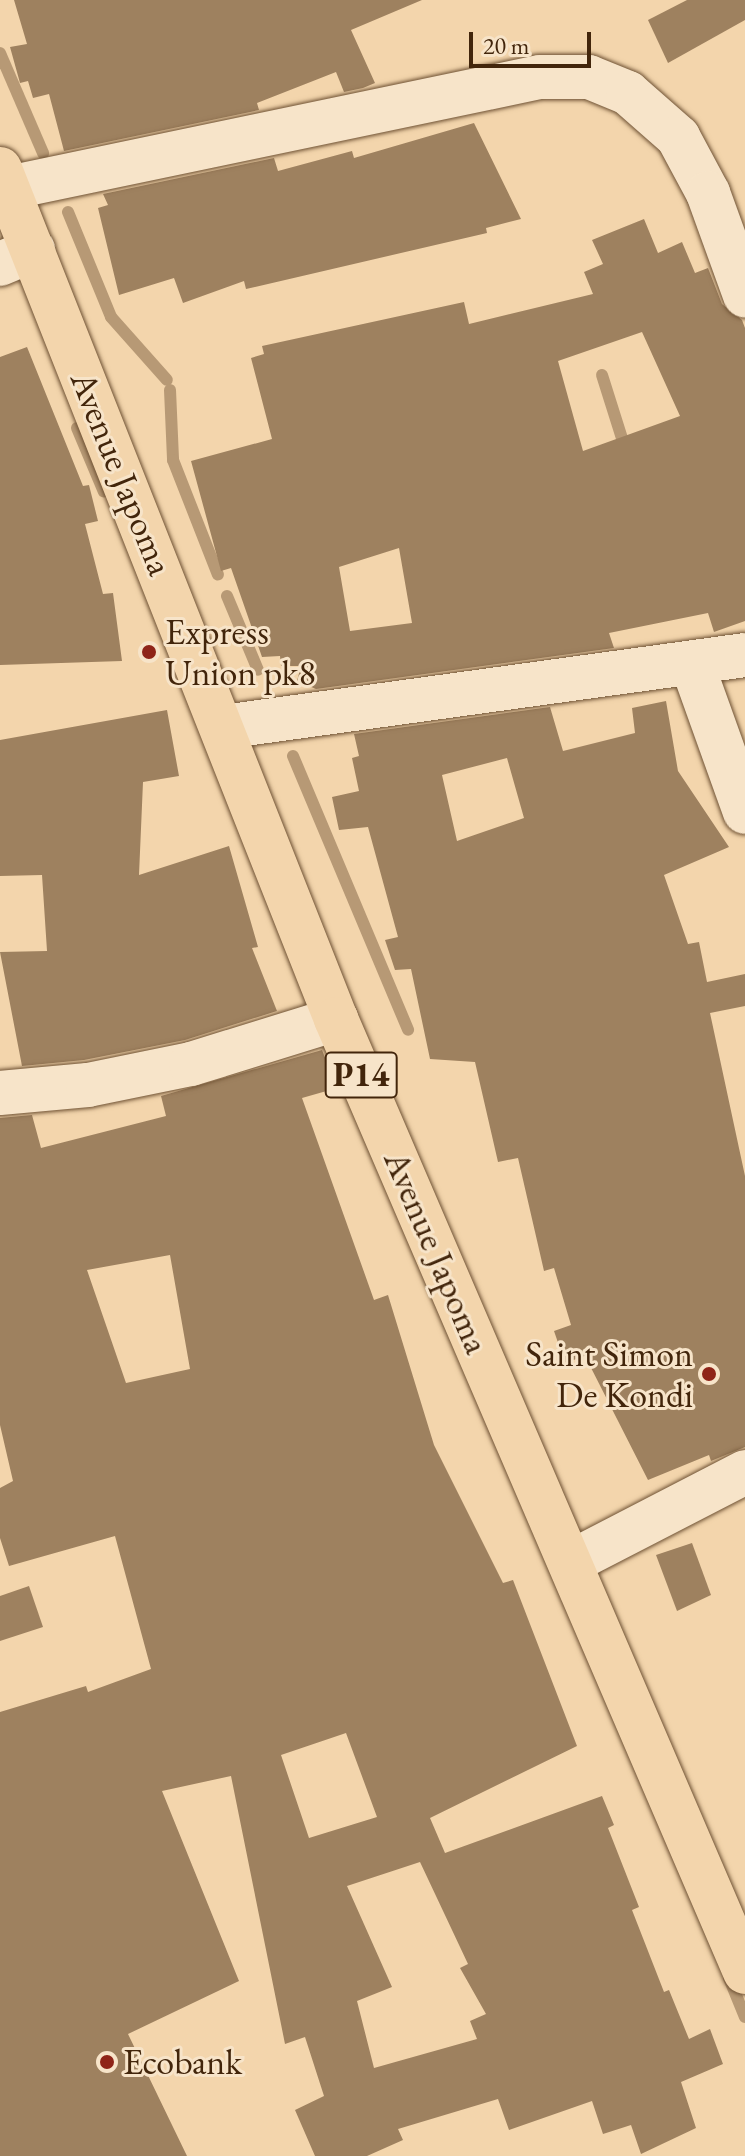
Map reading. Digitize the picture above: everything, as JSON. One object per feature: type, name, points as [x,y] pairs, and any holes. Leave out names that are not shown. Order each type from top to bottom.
[{"type":"main road","name":"Avenue Japoma","points":[[4,179],[16,257],[223,727],[336,1019],[745,1972]]},
{"type":"street","points":[[4,179],[540,77],[589,77],[628,93],[678,137],[726,188],[745,295]]},
{"type":"street","points":[[223,727],[745,655]]},
{"type":"street","points":[[692,664],[745,812]]},
{"type":"street","points":[[0,1093],[88,1085],[191,1064],[336,1019]]},
{"type":"street","points":[[571,1562],[745,1472]]},
{"type":"building","points":[[14,0],[422,0],[351,30],[375,83],[344,92],[336,72],[257,103],[259,110],[64,151],[49,94],[33,98],[28,81],[20,83],[10,47],[27,44]]},
{"type":"building","points":[[687,0],[745,0],[745,20],[668,63],[648,20]]},
{"type":"building","points":[[474,123],[521,219],[486,228],[487,233],[246,289],[244,281],[183,303],[174,278],[119,295],[98,208],[108,205],[103,194],[274,158],[278,171],[352,151],[354,158]]},
{"type":"building","points":[[644,219],[658,253],[682,242],[695,273],[708,268],[722,304],[742,320],[745,328],[745,621],[714,632],[708,613],[609,633],[614,648],[316,689],[297,681],[301,666],[281,666],[280,656],[262,657],[231,568],[221,571],[191,461],[272,439],[251,358],[264,354],[262,346],[464,302],[469,324],[593,294],[584,272],[603,264],[592,240]],"holes":[[[642,332],[680,416],[583,451],[558,361]],[[399,548],[412,623],[350,631],[339,567]]]},
{"type":"building","points":[[27,347],[83,486],[89,485],[98,521],[85,524],[103,594],[113,593],[122,661],[0,665],[0,357]]},
{"type":"building","points":[[666,701],[678,771],[729,847],[664,875],[688,944],[699,942],[707,982],[745,974],[745,1006],[710,1013],[745,1176],[745,1447],[711,1461],[709,1455],[648,1480],[585,1356],[565,1363],[554,1331],[571,1325],[554,1268],[544,1271],[518,1158],[498,1162],[475,1062],[430,1059],[411,969],[395,970],[385,940],[398,937],[368,827],[339,830],[332,797],[359,791],[352,758],[359,756],[354,734],[550,707],[563,751],[635,733],[632,708]],"holes":[[[507,758],[524,818],[457,841],[442,775]]]},
{"type":"building","points":[[167,710],[179,776],[143,782],[139,875],[229,846],[258,947],[252,948],[277,1011],[185,1040],[84,1060],[22,1066],[0,952],[47,951],[42,875],[0,876],[0,740]]},
{"type":"building","points":[[322,1050],[337,1088],[302,1098],[374,1300],[388,1295],[434,1445],[503,1583],[513,1580],[577,1746],[430,1818],[445,1853],[602,1796],[614,1825],[608,1828],[639,1907],[632,1910],[664,1992],[669,1990],[689,2039],[710,2029],[723,2064],[681,2082],[696,2128],[641,2154],[631,2125],[603,2134],[592,2101],[509,2130],[498,2099],[398,2129],[403,2140],[367,2156],[315,2156],[295,2110],[324,2096],[305,2037],[285,2044],[231,1776],[162,1791],[239,1981],[128,2034],[187,2156],[0,2156],[0,1712],[86,1686],[88,1692],[151,1669],[115,1536],[9,1566],[0,1538],[0,1488],[13,1481],[0,1425],[0,1118],[32,1115],[41,1148],[166,1116],[161,1096]],"holes":[[[170,1255],[190,1369],[126,1383],[87,1270]],[[346,1733],[377,1817],[309,1838],[281,1755]],[[420,1862],[468,1964],[460,1968],[486,2014],[470,2021],[477,2039],[374,2068],[357,2001],[392,1987],[347,1886]]]},
{"type":"building","points":[[692,1543],[711,1595],[677,1611],[656,1555]]},
{"type":"building","points":[[29,1586],[43,1627],[0,1641],[0,1596]]},
{"type":"waterway","points":[[0,53],[43,153]]},
{"type":"waterway","points":[[68,212],[111,317],[167,380]]},
{"type":"waterway","points":[[602,375],[626,451]]},
{"type":"waterway","points":[[170,390],[173,460],[218,575]]},
{"type":"waterway","points":[[77,428],[104,492]]},
{"type":"waterway","points":[[227,596],[258,670]]},
{"type":"waterway","points":[[293,756],[408,1030]]},
{"type":"waterway","points":[[729,1978],[745,2017]]},
{"type":"place","name":"Express Union pk8","points":[[149,652]]},
{"type":"place","name":"Saint Simon De Kondi","points":[[709,1374]]},
{"type":"place","name":"Ecobank","points":[[107,2062]]}]
